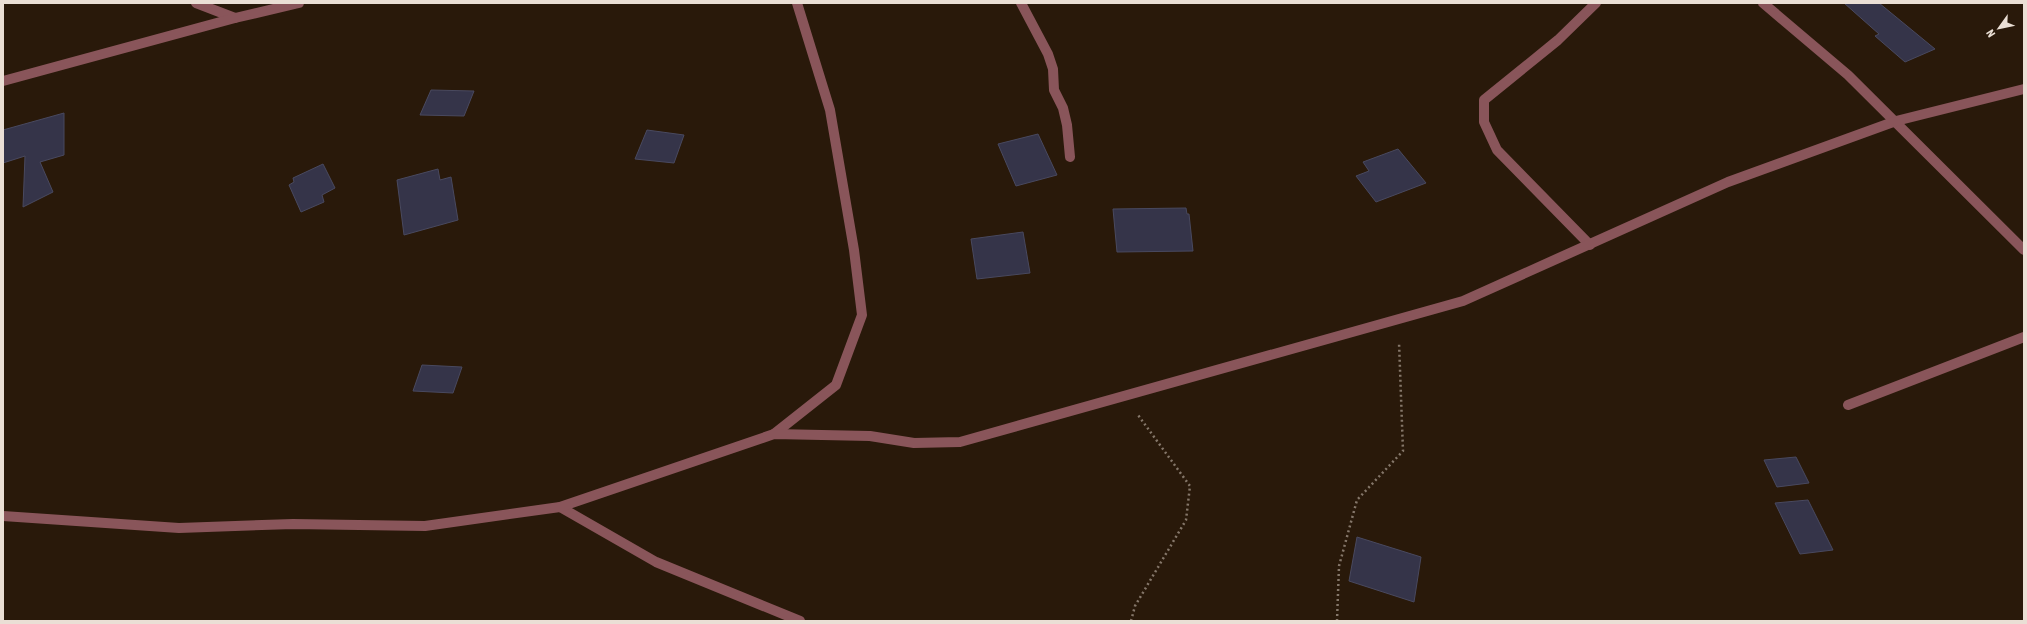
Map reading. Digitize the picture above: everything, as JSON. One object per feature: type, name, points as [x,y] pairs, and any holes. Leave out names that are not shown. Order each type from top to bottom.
[{"type":"street","points":[[196,3],[235,18]]},
{"type":"street","points":[[3,81],[235,18],[298,3]]},
{"type":"street","points":[[3,516],[179,528],[293,524],[425,526],[560,507],[774,434],[836,385],[862,315],[854,250],[830,110],[797,3]]},
{"type":"street","points":[[1021,3],[1048,54],[1053,69],[1054,90],[1062,108],[1067,125],[1070,157]]},
{"type":"street","points":[[1590,245],[1497,150],[1484,122],[1484,100],[1558,40],[1596,3]]},
{"type":"street","points":[[1764,3],[1848,75],[1896,121],[2024,250]]},
{"type":"street","points":[[774,434],[870,436],[914,443],[960,442],[1463,301],[1728,182],[1896,121],[2024,90]]},
{"type":"street","points":[[1848,405],[2024,337]]},
{"type":"street","points":[[560,507],[656,562],[800,621]]},
{"type":"path","points":[[1337,621],[1339,566],[1358,500],[1403,451],[1398,320]]},
{"type":"path","points":[[1124,395],[1190,486],[1186,520],[1135,606],[1131,621]]},
{"type":"building","points":[[1844,3],[1879,3],[1935,49],[1905,62],[1875,36],[1879,34]]},
{"type":"building","points":[[431,90],[474,91],[464,116],[420,115]]},
{"type":"building","points":[[64,113],[64,155],[40,162],[53,192],[23,207],[25,156],[3,163],[3,130]]},
{"type":"building","points":[[647,130],[684,135],[674,163],[635,159]]},
{"type":"building","points":[[1038,134],[1057,175],[1016,186],[998,144]]},
{"type":"building","points":[[1398,149],[1426,183],[1376,202],[1356,176],[1369,171],[1363,162]]},
{"type":"building","points":[[323,164],[335,188],[322,195],[324,202],[301,212],[289,185],[294,182],[293,178]]},
{"type":"building","points":[[438,169],[440,180],[451,177],[458,220],[404,235],[397,180]]},
{"type":"building","points":[[1186,208],[1187,214],[1189,214],[1193,251],[1117,252],[1113,209]]},
{"type":"building","points":[[1023,232],[1030,273],[977,279],[971,239]]},
{"type":"building","points":[[422,365],[462,367],[453,393],[413,391]]},
{"type":"building","points":[[1796,457],[1809,483],[1777,487],[1764,460]]},
{"type":"building","points":[[1808,500],[1833,550],[1800,554],[1775,503]]},
{"type":"building","points":[[1357,537],[1421,557],[1414,602],[1349,581]]}]
